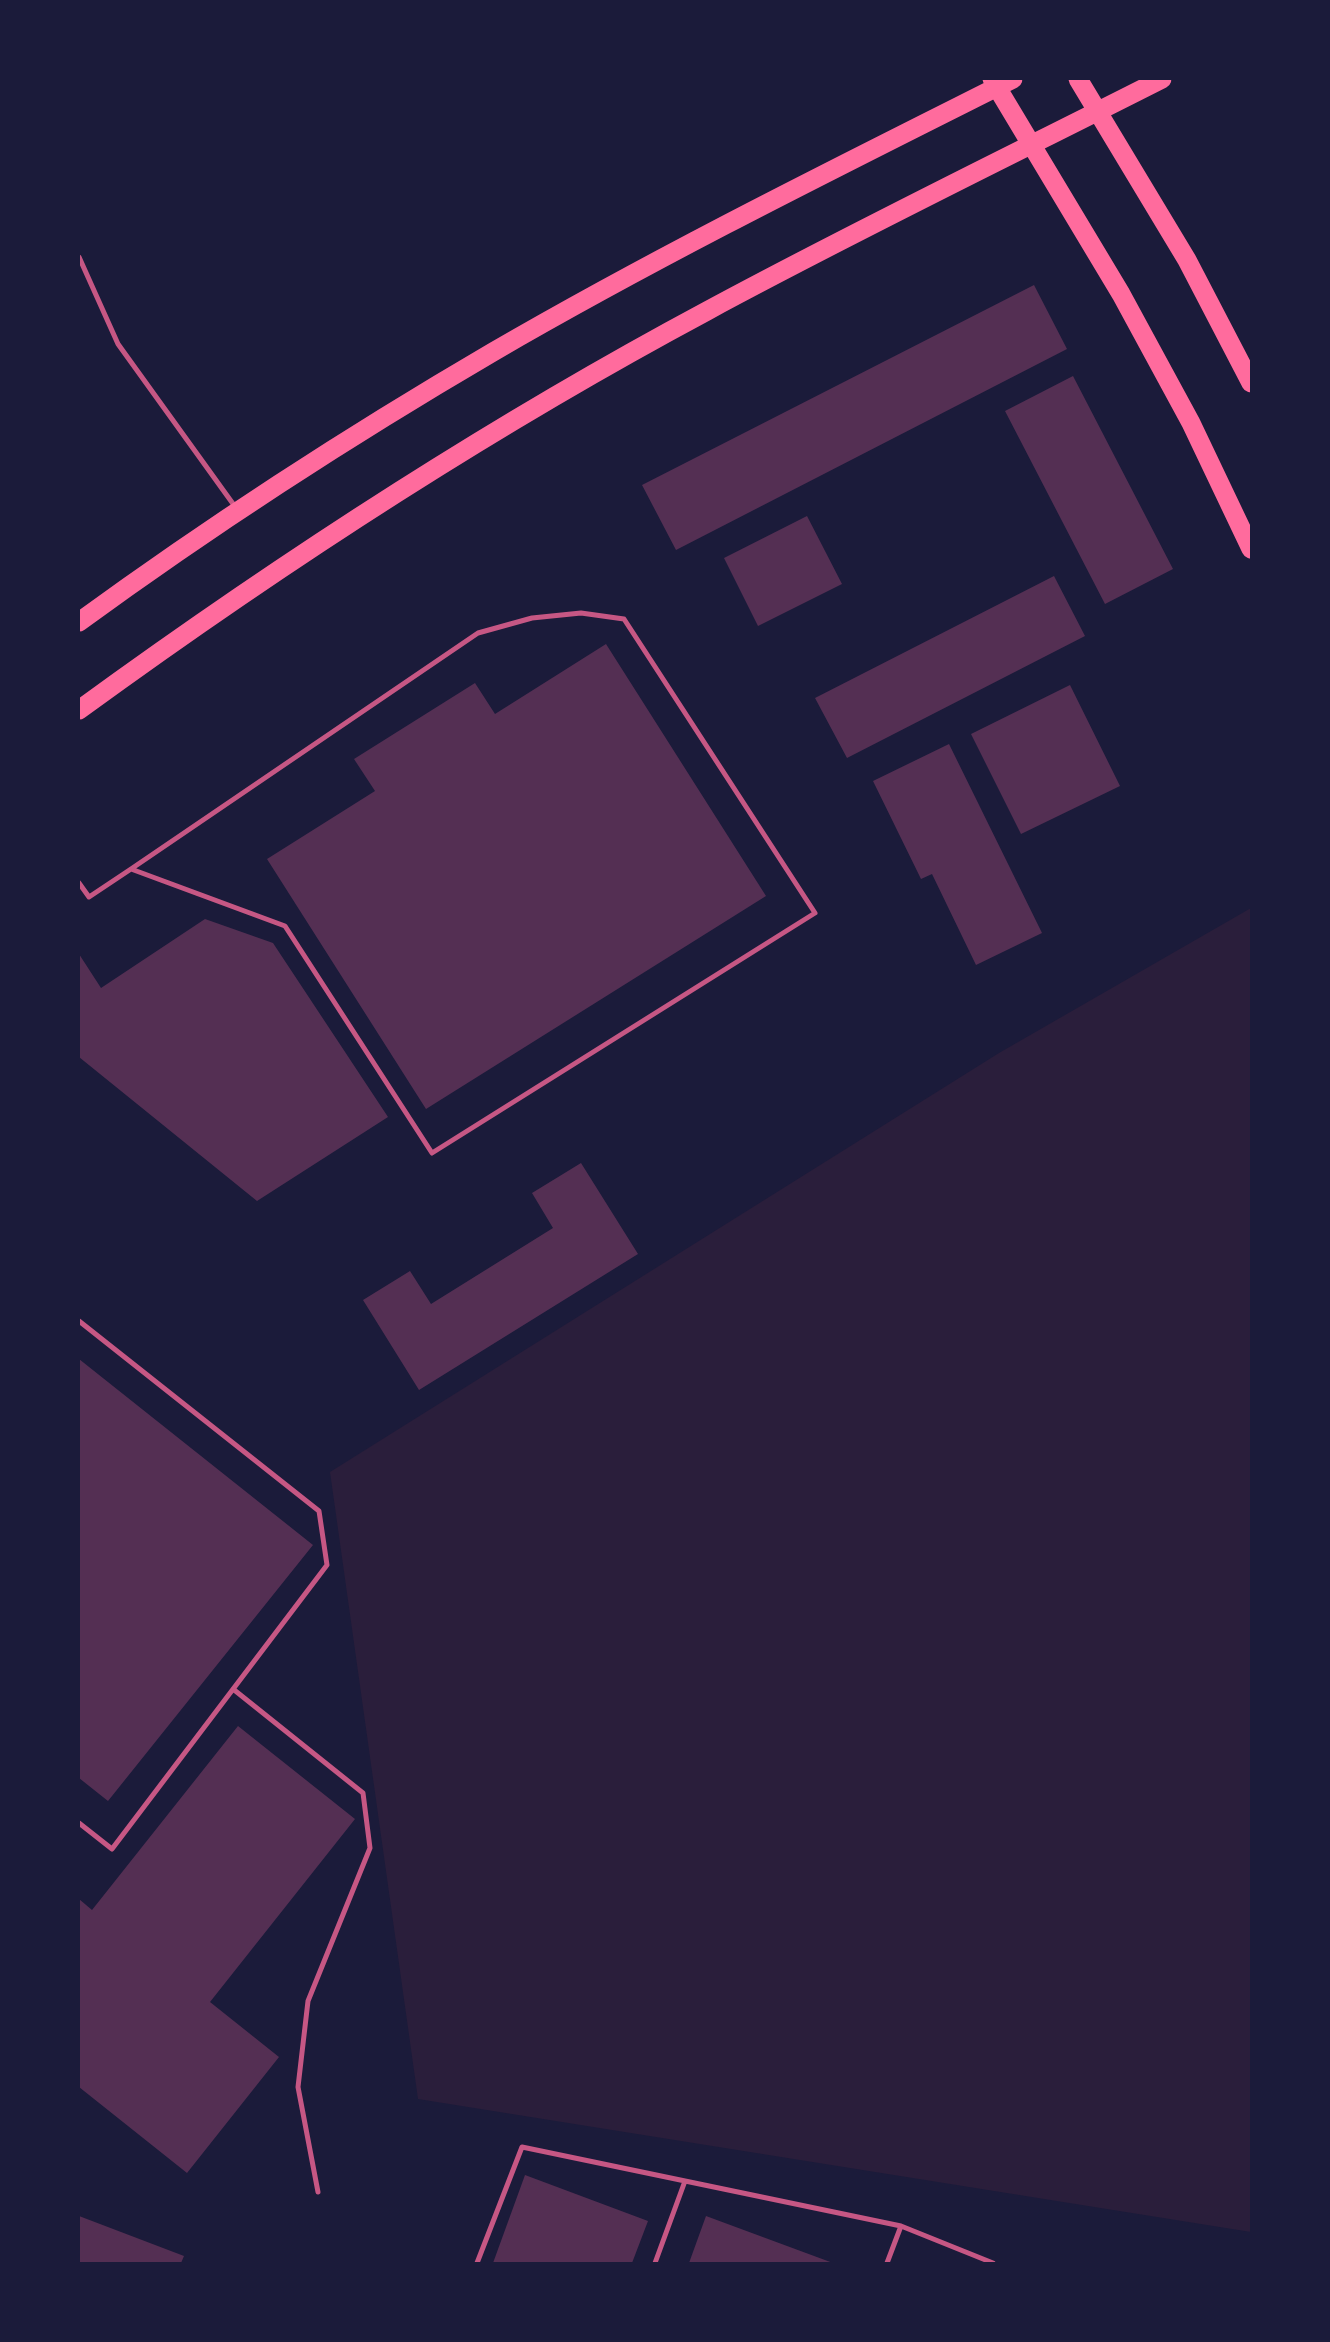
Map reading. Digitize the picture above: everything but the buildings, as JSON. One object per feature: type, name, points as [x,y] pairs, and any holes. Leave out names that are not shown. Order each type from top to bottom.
[{"type":"highway","points":[[992,79],[1121,294],[1191,423],[1251,549]]},
{"type":"highway","points":[[79,622],[238,511],[367,428],[495,351],[668,256],[1013,79]]},
{"type":"highway","points":[[1078,79],[1187,260],[1251,383]]},
{"type":"highway","points":[[79,710],[278,570],[535,409],[705,311],[1162,79]]},
{"type":"lane","points":[[79,257],[118,344],[238,511]]},
{"type":"lane","points":[[79,883],[89,897],[478,633],[532,618],[581,613],[624,619],[815,913],[432,1153],[285,926],[131,869]]},
{"type":"lane","points":[[79,1321],[319,1511],[327,1565],[111,1849],[79,1823]]},
{"type":"lane","points":[[233,1689],[363,1793],[370,1848],[308,2001],[298,2087],[318,2192]]},
{"type":"lane","points":[[477,2263],[522,2147],[901,2227],[993,2263]]},
{"type":"lane","points":[[655,2263],[685,2181]]},
{"type":"lane","points":[[887,2263],[901,2227]]},
{"type":"shaded area","points":[[1251,908],[1251,2232],[418,2099],[330,1472],[999,1053]]}]
